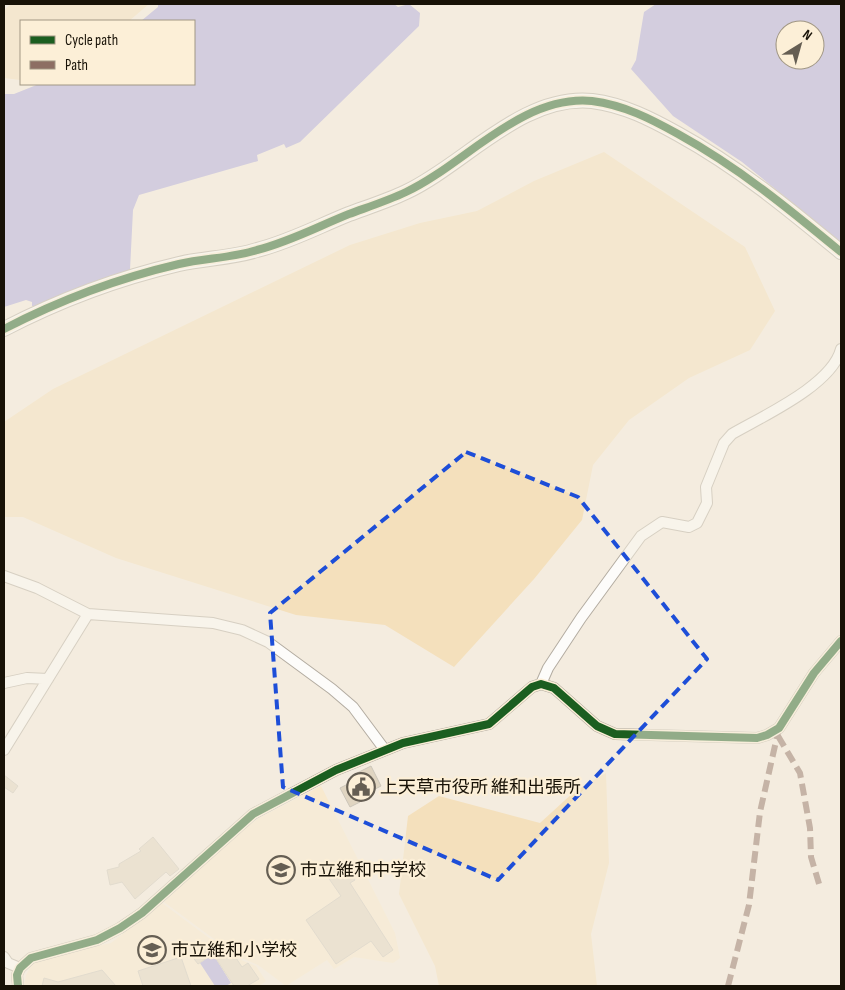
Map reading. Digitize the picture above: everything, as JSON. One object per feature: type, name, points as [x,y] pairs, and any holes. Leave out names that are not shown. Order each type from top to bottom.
[{"type":"street","points":[[4,329],[40,310],[137,276],[180,264],[240,255],[284,242],[405,192],[430,179],[500,130],[522,118],[557,104],[565,103],[590,101],[624,107],[652,120],[737,169],[841,252]]},
{"type":"street","points":[[541,684],[548,668],[581,618],[641,536],[662,522],[689,527],[697,523],[707,503],[706,487],[724,443],[732,434],[823,378],[839,357],[841,349]]},
{"type":"street","points":[[4,576],[37,588],[88,614],[212,623],[242,630],[268,642],[332,689],[353,708],[384,750]]},
{"type":"street","points":[[4,750],[88,614]]},
{"type":"street","points":[[18,986],[20,968],[31,958],[98,940],[120,928],[142,913],[253,814],[336,770],[404,742],[489,724],[532,687],[541,684],[554,688],[597,726],[615,734],[757,738],[779,728],[814,673],[841,641]]},
{"type":"street","points":[[4,683],[27,678],[48,679]]},
{"type":"street","points":[[4,957],[8,962],[20,968]]},
{"type":"highlighted area","points":[[466,452],[578,497],[707,659],[498,880],[283,787],[270,613]]},
{"type":"shaded area","points":[[11,4],[149,4],[130,20],[20,20],[20,80],[4,78],[4,10]]},
{"type":"shaded area","points":[[158,4],[394,4],[398,7],[409,4],[420,13],[419,26],[300,142],[286,148],[284,144],[257,155],[258,161],[139,195],[133,210],[130,270],[87,284],[41,306],[32,306],[32,302],[26,300],[4,307],[4,94],[14,94],[36,85],[195,85],[195,20],[142,20],[158,7]]},
{"type":"shaded area","points":[[656,4],[841,4],[841,242],[742,162],[673,116],[631,69],[636,60],[644,12]]},
{"type":"shaded area","points":[[604,152],[745,247],[775,311],[750,350],[689,378],[629,420],[593,465],[582,520],[534,579],[454,667],[385,625],[296,615],[116,558],[23,517],[4,517],[4,422],[53,389],[350,245],[420,223],[477,211],[534,181]]},
{"type":"shaded area","points":[[606,773],[609,863],[591,934],[597,986],[439,986],[435,966],[399,894],[408,816],[439,796],[540,823],[575,791]]},
{"type":"shaded area","name":"市立維和中学校","points":[[321,786],[395,933],[400,958],[393,963],[354,957],[334,969],[327,960],[286,986],[258,965],[237,956],[164,902],[233,837],[259,818]]},
{"type":"shaded area","name":"市立維和小学校","points":[[162,903],[236,958],[256,966],[266,981],[259,986],[24,986],[26,975],[31,966],[39,959],[111,943]]},
{"type":"shaded area","points":[[213,954],[231,983],[226,986],[215,986],[200,963]]},
{"type":"building","name":"上天草市役所 維和出張所","points":[[371,766],[381,786],[358,798],[360,802],[350,807],[340,788],[360,778],[357,773]]},
{"type":"building","points":[[4,775],[18,786],[13,793],[4,787]]},
{"type":"building","points":[[153,837],[179,869],[170,876],[166,872],[135,899],[122,882],[110,885],[107,870],[119,867],[119,864],[141,851],[139,849]]},
{"type":"building","points":[[335,862],[344,875],[350,872],[355,880],[350,883],[393,950],[383,957],[371,941],[336,964],[306,920],[341,896],[323,870]]},
{"type":"building","points":[[212,941],[236,958],[242,967],[248,963],[259,979],[247,986],[234,986],[213,954],[198,964],[191,955]]},
{"type":"building","points":[[181,957],[191,986],[143,986],[138,971]]},
{"type":"building","points":[[102,970],[116,986],[42,986],[44,978],[58,982]]},
{"type":"marked path","points":[[728,986],[749,905],[760,812],[779,728]]},
{"type":"marked path","points":[[778,736],[800,773],[810,828],[811,857],[820,887]]},
{"type":"cycle path","points":[[4,329],[67,300],[112,283],[179,264],[238,255],[269,247],[392,198],[428,180],[494,134],[518,120],[542,108],[566,102],[592,101],[604,103],[637,113],[668,128],[742,174],[841,252]]},
{"type":"cycle path","points":[[18,986],[17,975],[20,968],[31,958],[97,940],[120,928],[142,913],[253,814],[336,770],[403,743],[489,724],[532,687],[541,684],[554,688],[597,726],[615,734],[757,738],[779,728],[814,673],[841,641]]},
{"type":"place","name":"上天草市役所 維和出張所","points":[[361,787]]},
{"type":"place","name":"市立維和中学校","points":[[281,870]]},
{"type":"place","name":"市立維和小学校","points":[[152,950]]}]
